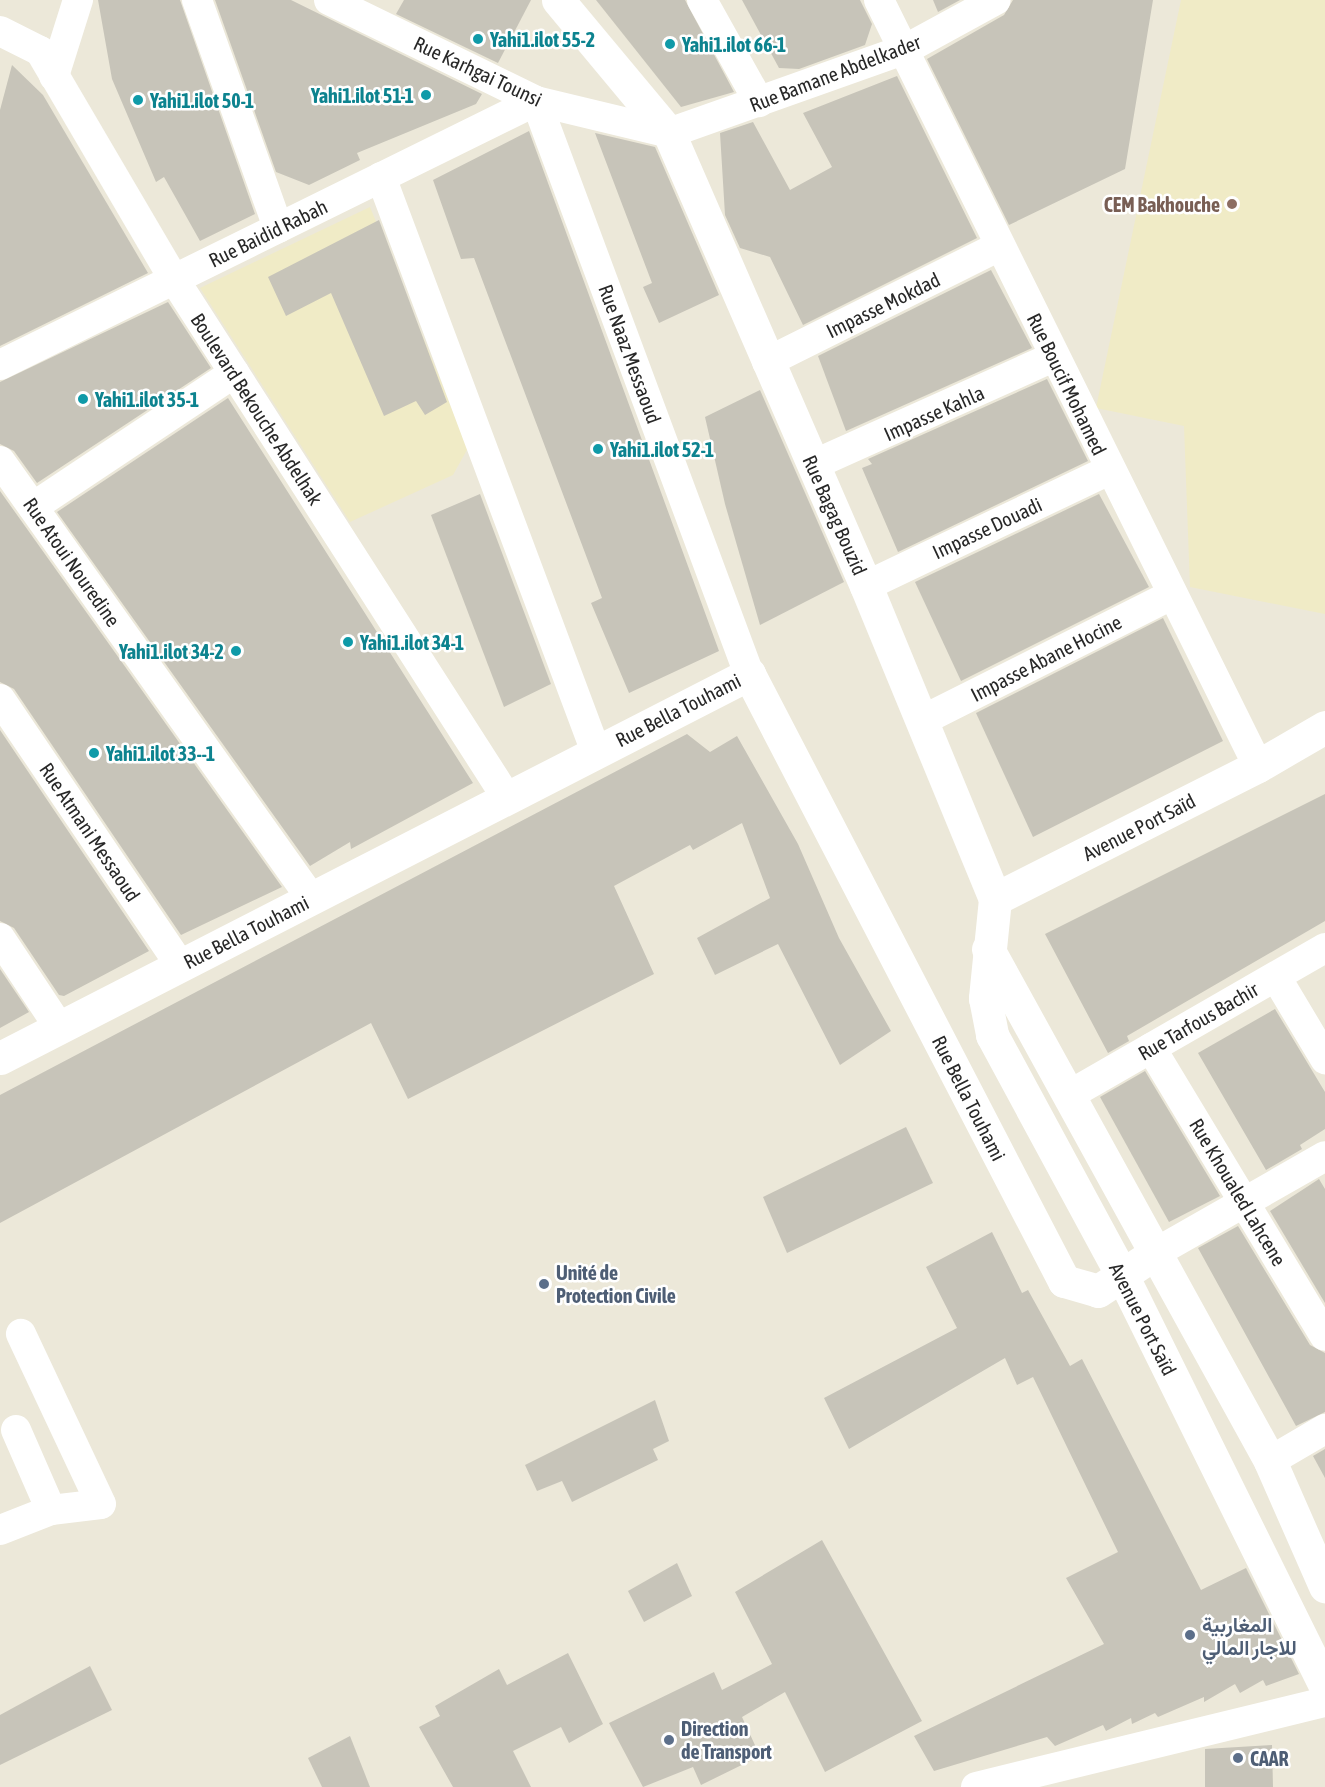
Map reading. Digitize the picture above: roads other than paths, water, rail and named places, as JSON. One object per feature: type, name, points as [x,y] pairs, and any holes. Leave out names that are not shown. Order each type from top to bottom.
[{"type":"street","points":[[54,76],[78,0]]},
{"type":"street","points":[[197,0],[278,228]]},
{"type":"street","name":"Rue Karhgai Tounsi","points":[[329,0],[536,101],[669,133]]},
{"type":"street","name":"Rue Bagag Bouzid","points":[[558,0],[669,133],[866,586],[995,899]]},
{"type":"street","points":[[702,0],[759,102]]},
{"type":"street","name":"Rue Boucif Mohamed","points":[[879,0],[906,49],[998,247],[1258,766]]},
{"type":"street","name":"Rue Bamane Abdelkader","points":[[669,133],[906,49],[996,0]]},
{"type":"street","name":"Boulevard Bekouche Abdelhak","points":[[0,31],[40,51],[174,279],[507,798]]},
{"type":"street","name":"Rue Baidid Rabah","points":[[0,365],[536,101]]},
{"type":"street","name":"Rue Naaz Messaoud","points":[[536,101],[750,674]]},
{"type":"street","points":[[381,177],[596,752]]},
{"type":"street","name":"Impasse Mokdad","points":[[767,362],[998,247]]},
{"type":"street","name":"Impasse Kahla","points":[[813,465],[1053,357]]},
{"type":"street","points":[[33,507],[234,373]]},
{"type":"street","name":"Rue Atoui Nouredine","points":[[0,461],[311,898]]},
{"type":"street","name":"Impasse Douadi","points":[[866,586],[1109,470]]},
{"type":"street","name":"Impasse Abane Hocine","points":[[921,721],[1171,595]]},
{"type":"street","name":"Rue Bella Touhami","points":[[0,1058],[750,674],[1064,1281],[1098,1291],[1123,1277],[1157,1252]]},
{"type":"street","name":"Rue Atmani Messaoud","points":[[0,699],[180,965]]},
{"type":"street","name":"Avenue Port Saïd","points":[[1325,727],[1258,766],[995,899],[988,949],[985,998],[992,1035],[1123,1277],[1325,1685]]},
{"type":"street","points":[[0,938],[59,1028]]},
{"type":"street","name":"Rue Tarfous Bachir","points":[[1071,1094],[1325,948]]},
{"type":"street","points":[[988,949],[1071,1094],[1269,1461],[1325,1586]]},
{"type":"street","points":[[1276,977],[1325,1059]]},
{"type":"street","name":"Rue Khoualed Lahcene","points":[[1151,1048],[1325,1336]]},
{"type":"street","points":[[1157,1252],[1325,1156]]},
{"type":"street","points":[[0,1530],[51,1510],[101,1504],[21,1334]]},
{"type":"street","points":[[1269,1461],[1325,1429]]},
{"type":"street","points":[[16,1430],[51,1510]]},
{"type":"street","points":[[976,1787],[1325,1702]]},
{"type":"place","name":"Yahi1.ilot 55-2","points":[[478,39]]},
{"type":"place","name":"Yahi1.ilot 66-1","points":[[670,44]]},
{"type":"place","name":"Yahi1.ilot 51-1","points":[[426,95]]},
{"type":"place","name":"Yahi1.ilot 50-1","points":[[138,100]]},
{"type":"place","name":"CEM Bakhouche","points":[[1232,204]]},
{"type":"place","name":"Yahi1.ilot 35-1","points":[[83,399]]},
{"type":"place","name":"Yahi1.ilot 52-1","points":[[598,449]]},
{"type":"place","name":"Yahi1.ilot 34-1","points":[[348,642]]},
{"type":"place","name":"Yahi1.ilot 34-2","points":[[236,651]]},
{"type":"place","name":"Yahi1.ilot 33--1","points":[[94,753]]},
{"type":"place","name":"Unité de Protection Civile","points":[[544,1284]]},
{"type":"place","name":"المغاربية للاجار المالي","points":[[1190,1635]]},
{"type":"place","name":"Direction de Transport","points":[[669,1740]]},
{"type":"place","name":"CAAR","points":[[1238,1758]]}]
